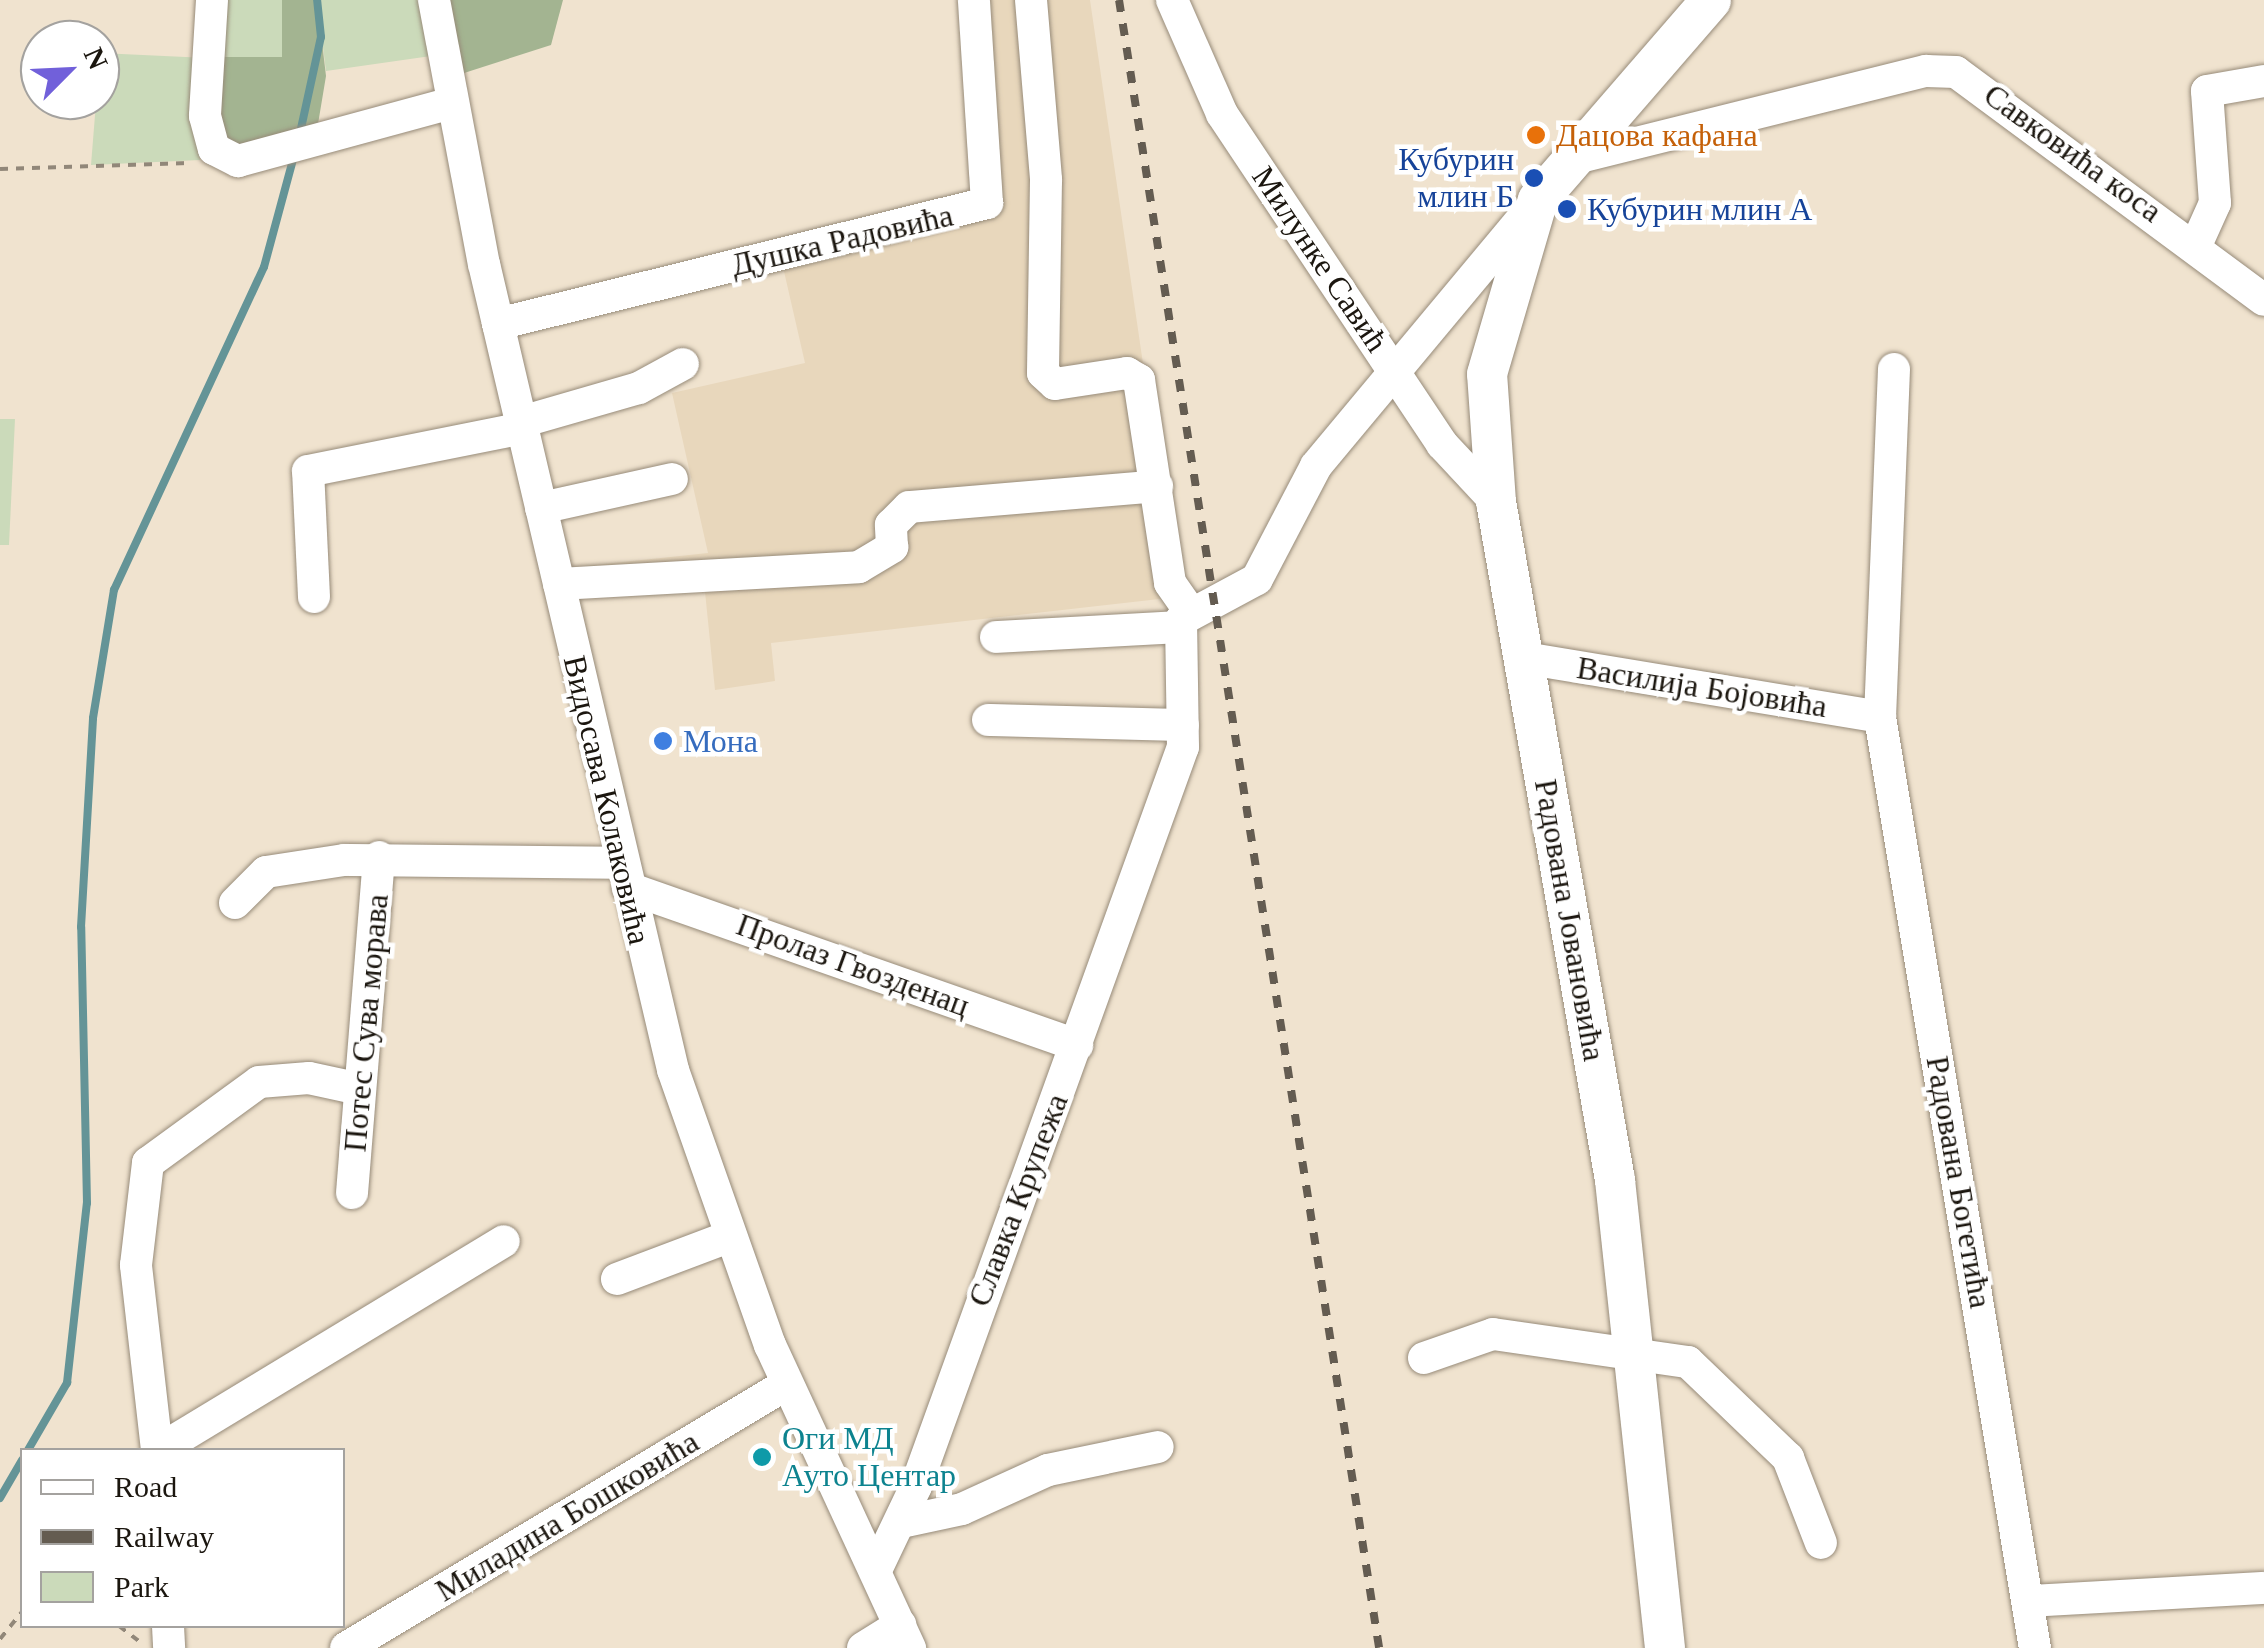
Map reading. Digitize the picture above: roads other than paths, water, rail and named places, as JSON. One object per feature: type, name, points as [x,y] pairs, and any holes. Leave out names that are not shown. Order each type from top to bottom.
[{"type":"main road","name":"Радована Јовановића","points":[[1665,1648],[1609,1139],[1496,502],[1489,357],[1538,200],[1568,160],[1711,0]]},
{"type":"street","points":[[212,0],[205,116],[214,150],[238,161],[452,103]]},
{"type":"street","name":"Видосава Колаковића","points":[[434,0],[498,324],[625,875],[728,1238],[787,1384],[876,1570]]},
{"type":"street","name":"Душка Радовића","points":[[498,324],[988,203],[974,0]]},
{"type":"street","points":[[988,720],[1183,736],[1184,620],[1170,583],[1139,380],[1127,373],[1055,384],[1043,373],[1046,180],[1031,0]]},
{"type":"street","name":"Милунке Савић","points":[[1172,0],[1222,114],[1442,444],[1496,502]]},
{"type":"street","name":"Савковића коса","points":[[1568,160],[1926,71],[1956,72],[2196,243],[2264,300]]},
{"type":"street","points":[[2196,243],[2215,204],[2206,91],[2264,80]]},
{"type":"street","points":[[996,638],[1184,620],[1257,578],[1296,492],[1538,200]]},
{"type":"street","points":[[314,597],[308,471],[522,425],[639,388],[683,364]]},
{"type":"street","name":"Радована Богетића","points":[[1894,370],[1880,716],[2036,1648]]},
{"type":"street","points":[[541,508],[672,479]]},
{"type":"street","points":[[559,584],[859,567],[892,547],[890,524],[909,507],[1157,486]]},
{"type":"street","name":"Василија Бојовића","points":[[1524,658],[1880,716]]},
{"type":"street","name":"Славка Крупежа","points":[[876,1570],[901,1522],[1076,1045],[1183,736]]},
{"type":"street","points":[[235,903],[266,872],[379,857]]},
{"type":"street","name":"Потес Сува морава","points":[[352,1192],[379,857],[625,875]]},
{"type":"street","name":"Пролаз Гвозденац","points":[[625,875],[1076,1045]]},
{"type":"street","points":[[158,1448],[136,1265],[148,1163],[259,1082],[309,1078],[360,1089]]},
{"type":"street","points":[[616,1279],[728,1238]]},
{"type":"street","points":[[161,1448],[504,1241]]},
{"type":"street","points":[[1424,1358],[1485,1334],[1688,1362],[1788,1458],[1821,1543]]},
{"type":"street","name":"Миладина Бошковића","points":[[346,1648],[787,1384]]},
{"type":"street","points":[[901,1522],[962,1510],[1048,1470],[1158,1447]]},
{"type":"street","points":[[863,1648],[905,1636],[876,1570]]},
{"type":"street","points":[[2030,1601],[2264,1588]]},
{"type":"waterway","points":[[300,133],[321,37],[317,0]]},
{"type":"waterway","points":[[29,1448],[67,1383],[87,1203],[81,927],[93,718],[114,590],[264,267],[294,156]]},
{"type":"waterway","points":[[0,1498],[20,1463]]},
{"type":"railway","points":[[1119,0],[1379,1648]]},
{"type":"place","name":"Дацова кафана","points":[[1536,135]]},
{"type":"place","name":"Кубурин млин Б","points":[[1534,178]]},
{"type":"place","name":"Кубурин млин А","points":[[1567,209]]},
{"type":"place","name":"Мона","points":[[663,741]]},
{"type":"place","name":"Оги МД Ауто Центар","points":[[762,1457]]}]
